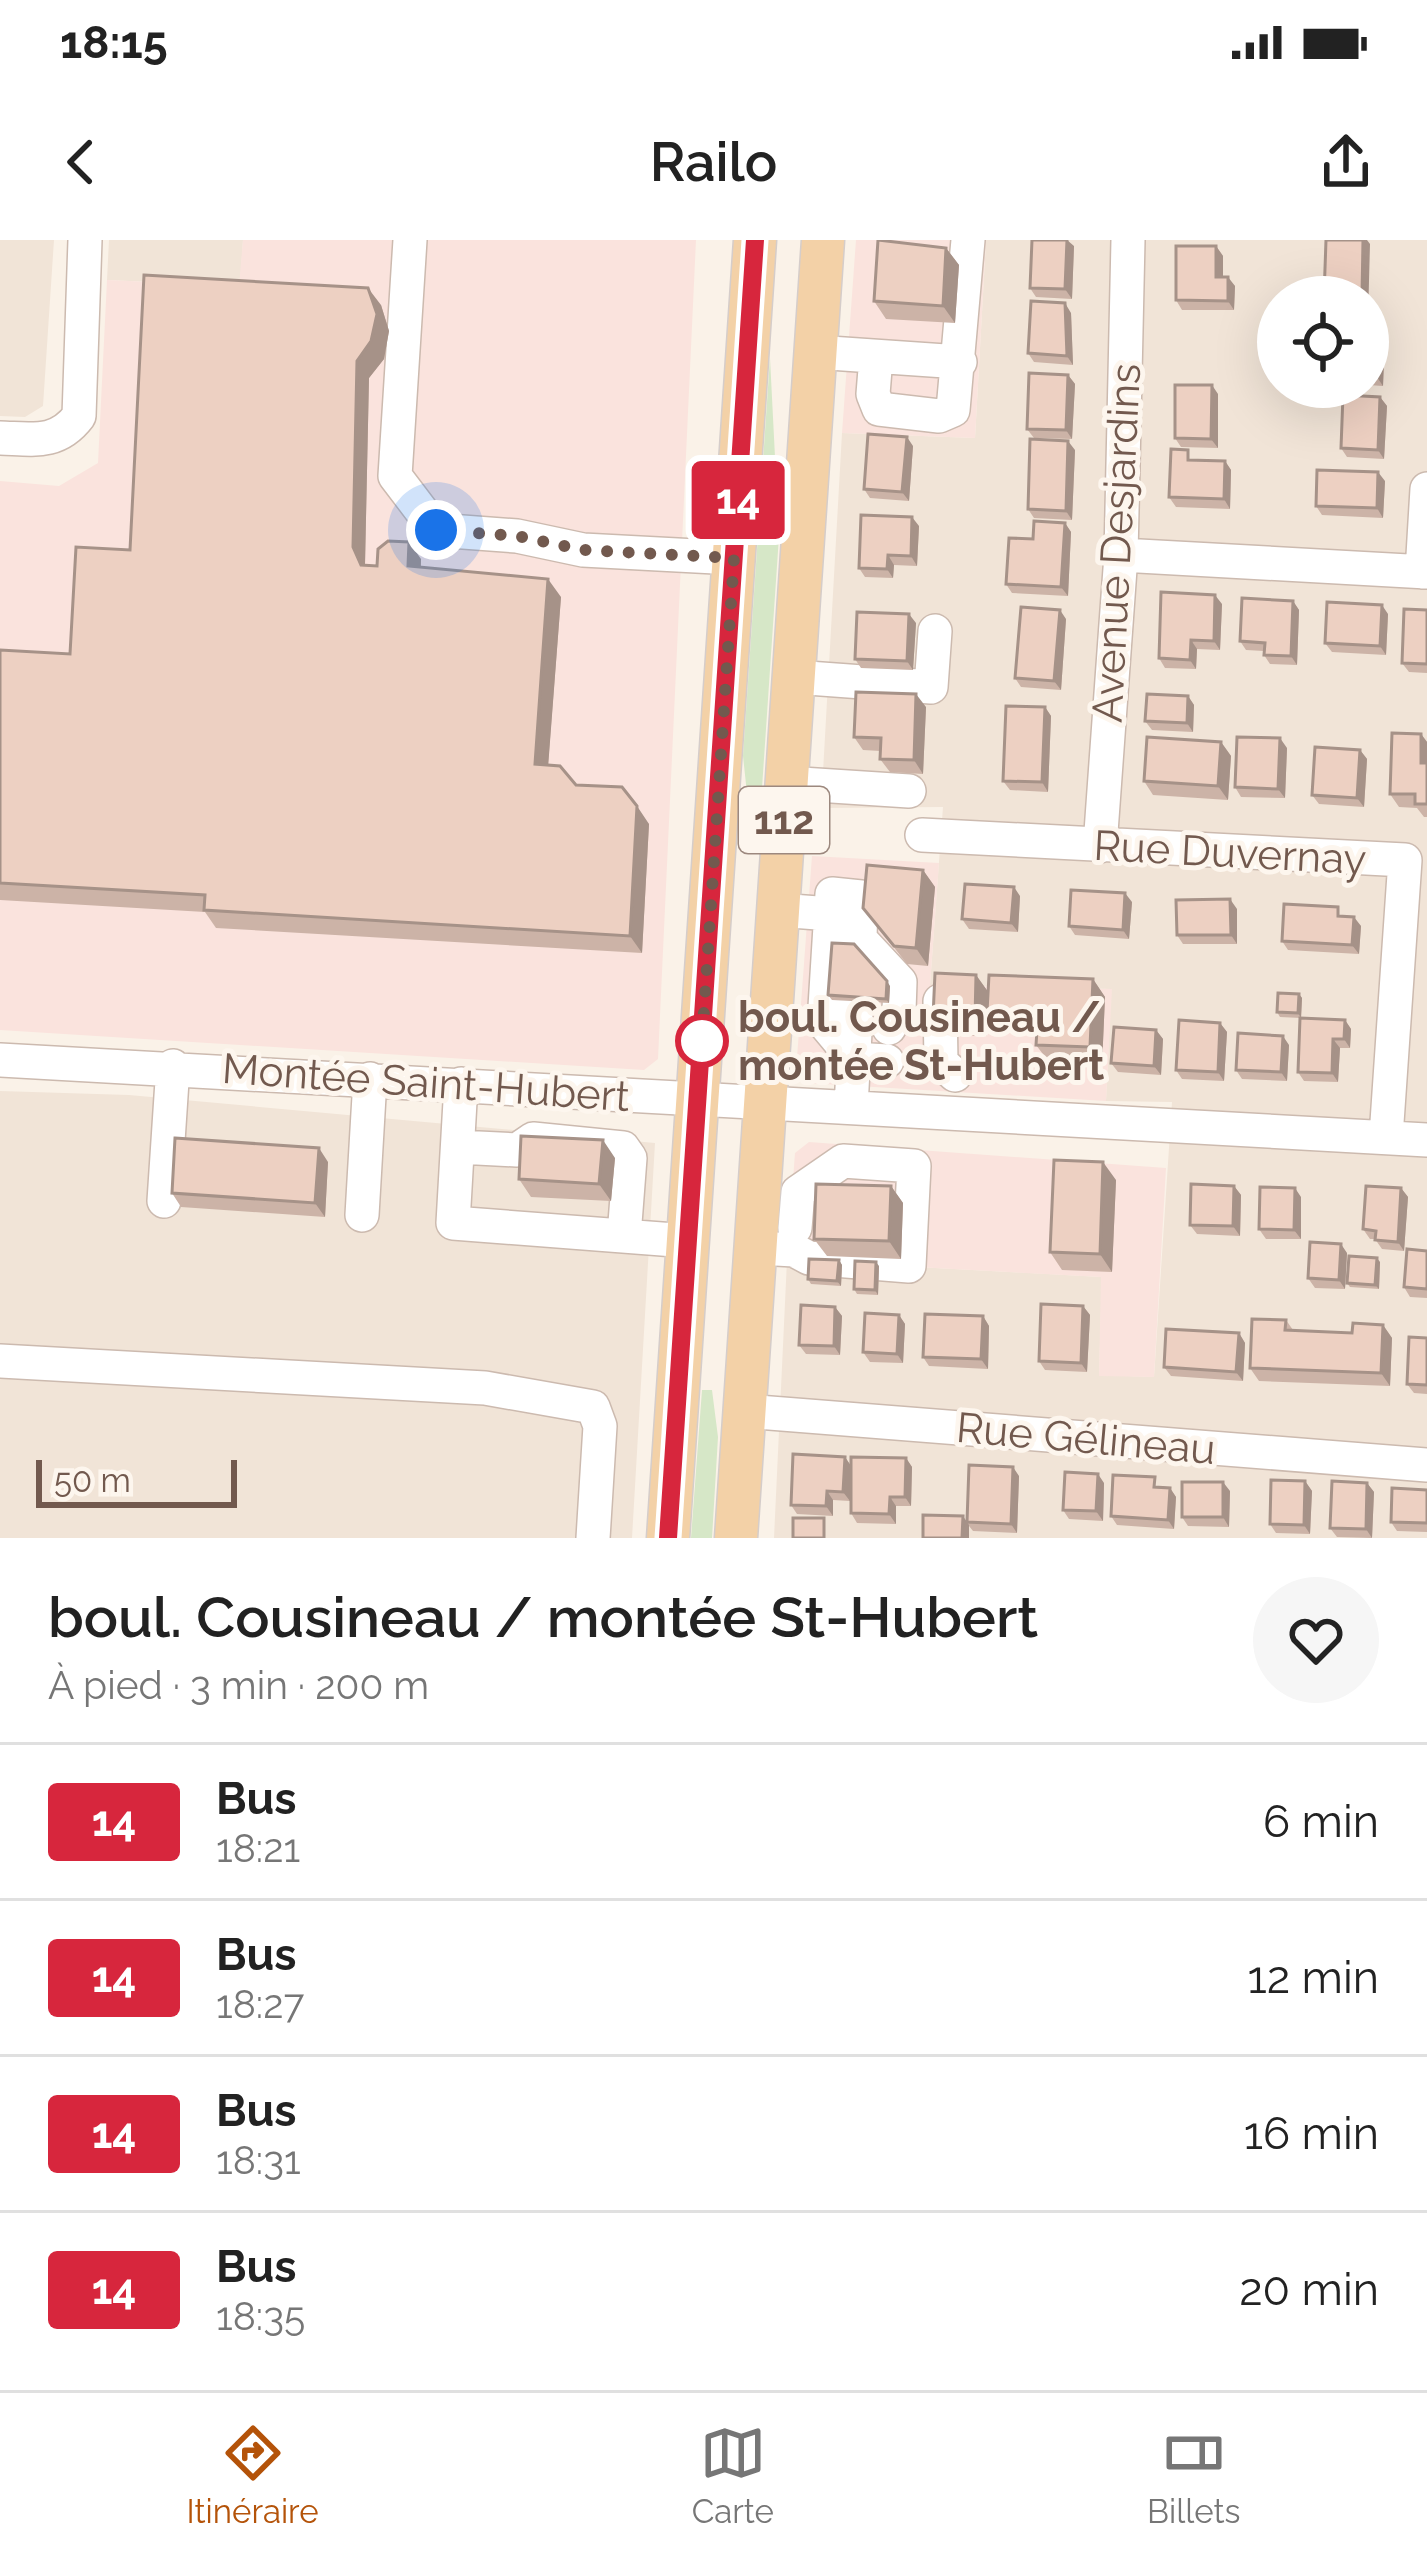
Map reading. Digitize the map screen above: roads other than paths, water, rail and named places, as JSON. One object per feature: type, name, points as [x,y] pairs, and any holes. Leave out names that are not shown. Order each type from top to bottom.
[{"type":"main road","name":"112","points":[[668,1538],[755,240]]},
{"type":"main road","name":"112","points":[[736,1538],[745,1411],[782,1233],[765,1103],[823,240]]},
{"type":"street","points":[[0,438],[47,440],[67,433],[79,416],[85,240]]},
{"type":"street","points":[[410,240],[395,476],[436,530],[517,536],[584,550],[734,558]]},
{"type":"street","points":[[876,356],[876,406],[904,414],[949,413],[957,400],[968,240]]},
{"type":"street","name":"Avenue Desjardins","points":[[1100,847],[1120,555],[1128,240]]},
{"type":"street","points":[[815,352],[960,362]]},
{"type":"street","points":[[1120,555],[1425,572],[1427,489]]},
{"type":"street","points":[[794,677],[931,687],[935,631]]},
{"type":"street","points":[[786,783],[909,791]]},
{"type":"street","name":"Rue Duvernay","points":[[922,836],[1405,860],[1386,1137]]},
{"type":"street","points":[[769,1042],[862,1039],[899,1010],[901,982],[831,914],[778,910]]},
{"type":"street","points":[[831,914],[878,1109],[881,1163]]},
{"type":"street","points":[[940,1001],[941,1062],[956,1060],[953,1114]]},
{"type":"street","points":[[862,1039],[878,1109]]},
{"type":"street","name":"Montée Saint-Hubert","points":[[0,1060],[172,1066],[1427,1140]]},
{"type":"street","points":[[164,1201],[172,1066]]},
{"type":"street","points":[[362,1215],[370,1079]]},
{"type":"street","points":[[461,1084],[453,1222],[688,1240]]},
{"type":"street","points":[[458,1147],[517,1150],[532,1139],[623,1148],[630,1158],[624,1236]]},
{"type":"street","points":[[843,1161],[881,1163],[914,1166],[909,1266],[809,1258],[794,1250],[782,1233],[798,1192],[843,1161]]},
{"type":"street","points":[[0,1361],[485,1388],[593,1407],[600,1426],[593,1538]]},
{"type":"street","name":"Rue Gélineau","points":[[745,1411],[1427,1465]]},
{"type":"place","name":"boul. Cousineau / montée St-Hubert","points":[[702,1041]]}]
